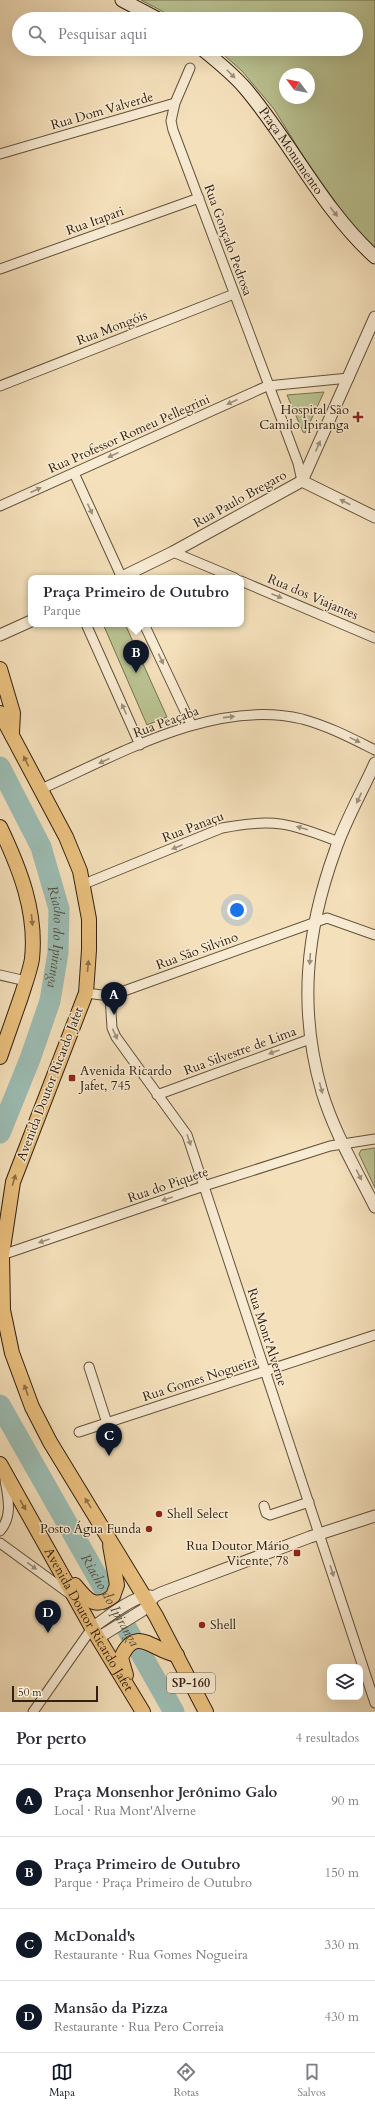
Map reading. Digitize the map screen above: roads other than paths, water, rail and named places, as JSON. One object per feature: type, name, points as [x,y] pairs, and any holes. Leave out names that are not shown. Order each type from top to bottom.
[{"type":"main road","points":[[122,0],[145,12]]},
{"type":"main road","name":"Praça Monumento","points":[[211,56],[223,65],[244,87],[265,113],[333,212],[375,257]]},
{"type":"main road","points":[[0,669],[13,713],[12,732]]},
{"type":"main road","name":"Avenida Doutor Ricardo Jafet","points":[[0,713],[12,732],[40,790],[66,837],[84,884],[89,919],[86,993],[13,1182],[2,1255],[3,1310],[12,1353],[32,1407],[50,1442],[109,1537],[177,1655],[206,1712]]},
{"type":"main road","points":[[0,827],[24,882],[32,920],[32,960],[0,1057]]},
{"type":"main road","name":"Avenida Doutor Ricardo Jafet","points":[[2,1467],[57,1564],[81,1598],[97,1632],[143,1712]]},
{"type":"main road","points":[[81,1598],[100,1604],[107,1601],[116,1593],[117,1580],[109,1537]]},
{"type":"main road","points":[[131,1691],[122,1658],[127,1647],[132,1642],[140,1641],[162,1652],[177,1655]]},
{"type":"street","points":[[175,103],[190,68]]},
{"type":"street","name":"Rua Dom Valverde","points":[[0,154],[175,103]]},
{"type":"street","name":"Rua Gonçalo Pedrosa","points":[[175,103],[171,121],[173,130],[268,386]]},
{"type":"street","name":"Rua Itapari","points":[[0,269],[199,198]]},
{"type":"street","name":"Rua Mongóis","points":[[0,386],[234,294]]},
{"type":"street","points":[[302,481],[375,317]]},
{"type":"street","name":"Rua Professor Romeu Pellegrini","points":[[0,506],[268,386],[349,378]]},
{"type":"street","points":[[268,386],[298,463],[302,481]]},
{"type":"street","points":[[74,473],[120,575]]},
{"type":"street","name":"Rua Paulo Bregaro","points":[[127,575],[173,552],[302,481],[375,517]]},
{"type":"street","points":[[173,552],[228,575]]},
{"type":"street","name":"Rua dos Viajantes","points":[[244,582],[375,638]]},
{"type":"street","points":[[0,635],[28,622]]},
{"type":"street","points":[[87,627],[140,745]]},
{"type":"street","points":[[145,627],[191,724]]},
{"type":"street","name":"Rua Peaçaba","points":[[40,790],[191,724],[223,717],[272,715],[293,718],[320,724],[375,750]]},
{"type":"street","points":[[375,763],[339,842],[320,897],[311,942],[307,990],[308,1028],[322,1092],[336,1129],[375,1207]]},
{"type":"street","name":"Rua Panaçu","points":[[84,884],[222,828],[244,824],[267,822],[286,824],[306,829],[339,842]]},
{"type":"street","name":"Rua São Silvino","points":[[86,993],[110,996],[315,921],[331,918],[375,935]]},
{"type":"street","points":[[0,975],[26,981]]},
{"type":"street","name":"Rua Mont'Alverne","points":[[110,996],[112,1028],[116,1037],[187,1135],[375,1703]]},
{"type":"street","name":"Rua Silvestre de Lima","points":[[157,1095],[310,1039]]},
{"type":"street","name":"Rua do Piquete","points":[[2,1255],[204,1186],[343,1143],[375,1139]]},
{"type":"street","name":"Rua Gomes Nogueira","points":[[79,1432],[375,1335]]},
{"type":"street","points":[[89,1367],[107,1423]]},
{"type":"street","points":[[0,1531],[7,1518],[9,1510],[2,1467]]},
{"type":"street","points":[[264,1506],[266,1513],[272,1514],[309,1502]]},
{"type":"street","points":[[33,1712],[79,1647],[97,1632],[145,1601],[320,1534],[375,1516]]},
{"type":"street","points":[[0,1543],[81,1598]]},
{"type":"waterway","name":"Riacho do Ipiranga","points":[[0,767],[41,847],[59,909],[58,953],[50,1001],[30,1059],[0,1133]]},
{"type":"waterway","name":"Riacho do Ipiranga","points":[[0,1405],[174,1712]]},
{"type":"place","name":"Hospital São Camilo Ipiranga","points":[[358,417]]},
{"type":"place","name":"Praça Primeiro de Outubro","points":[[136,673]]},
{"type":"place","name":"Praça Monsenhor Jerônimo Galo","points":[[114,1015]]},
{"type":"place","name":"Avenida Ricardo Jafet, 745","points":[[72,1078]]},
{"type":"place","name":"McDonald's","points":[[109,1456]]},
{"type":"place","name":"Shell Select","points":[[159,1514]]},
{"type":"place","name":"Posto Água Funda","points":[[149,1529]]},
{"type":"place","name":"Rua Doutor Mário Vicente, 78","points":[[297,1553]]},
{"type":"place","name":"Shell","points":[[202,1625]]},
{"type":"place","name":"Mansão da Pizza","points":[[48,1633]]}]
